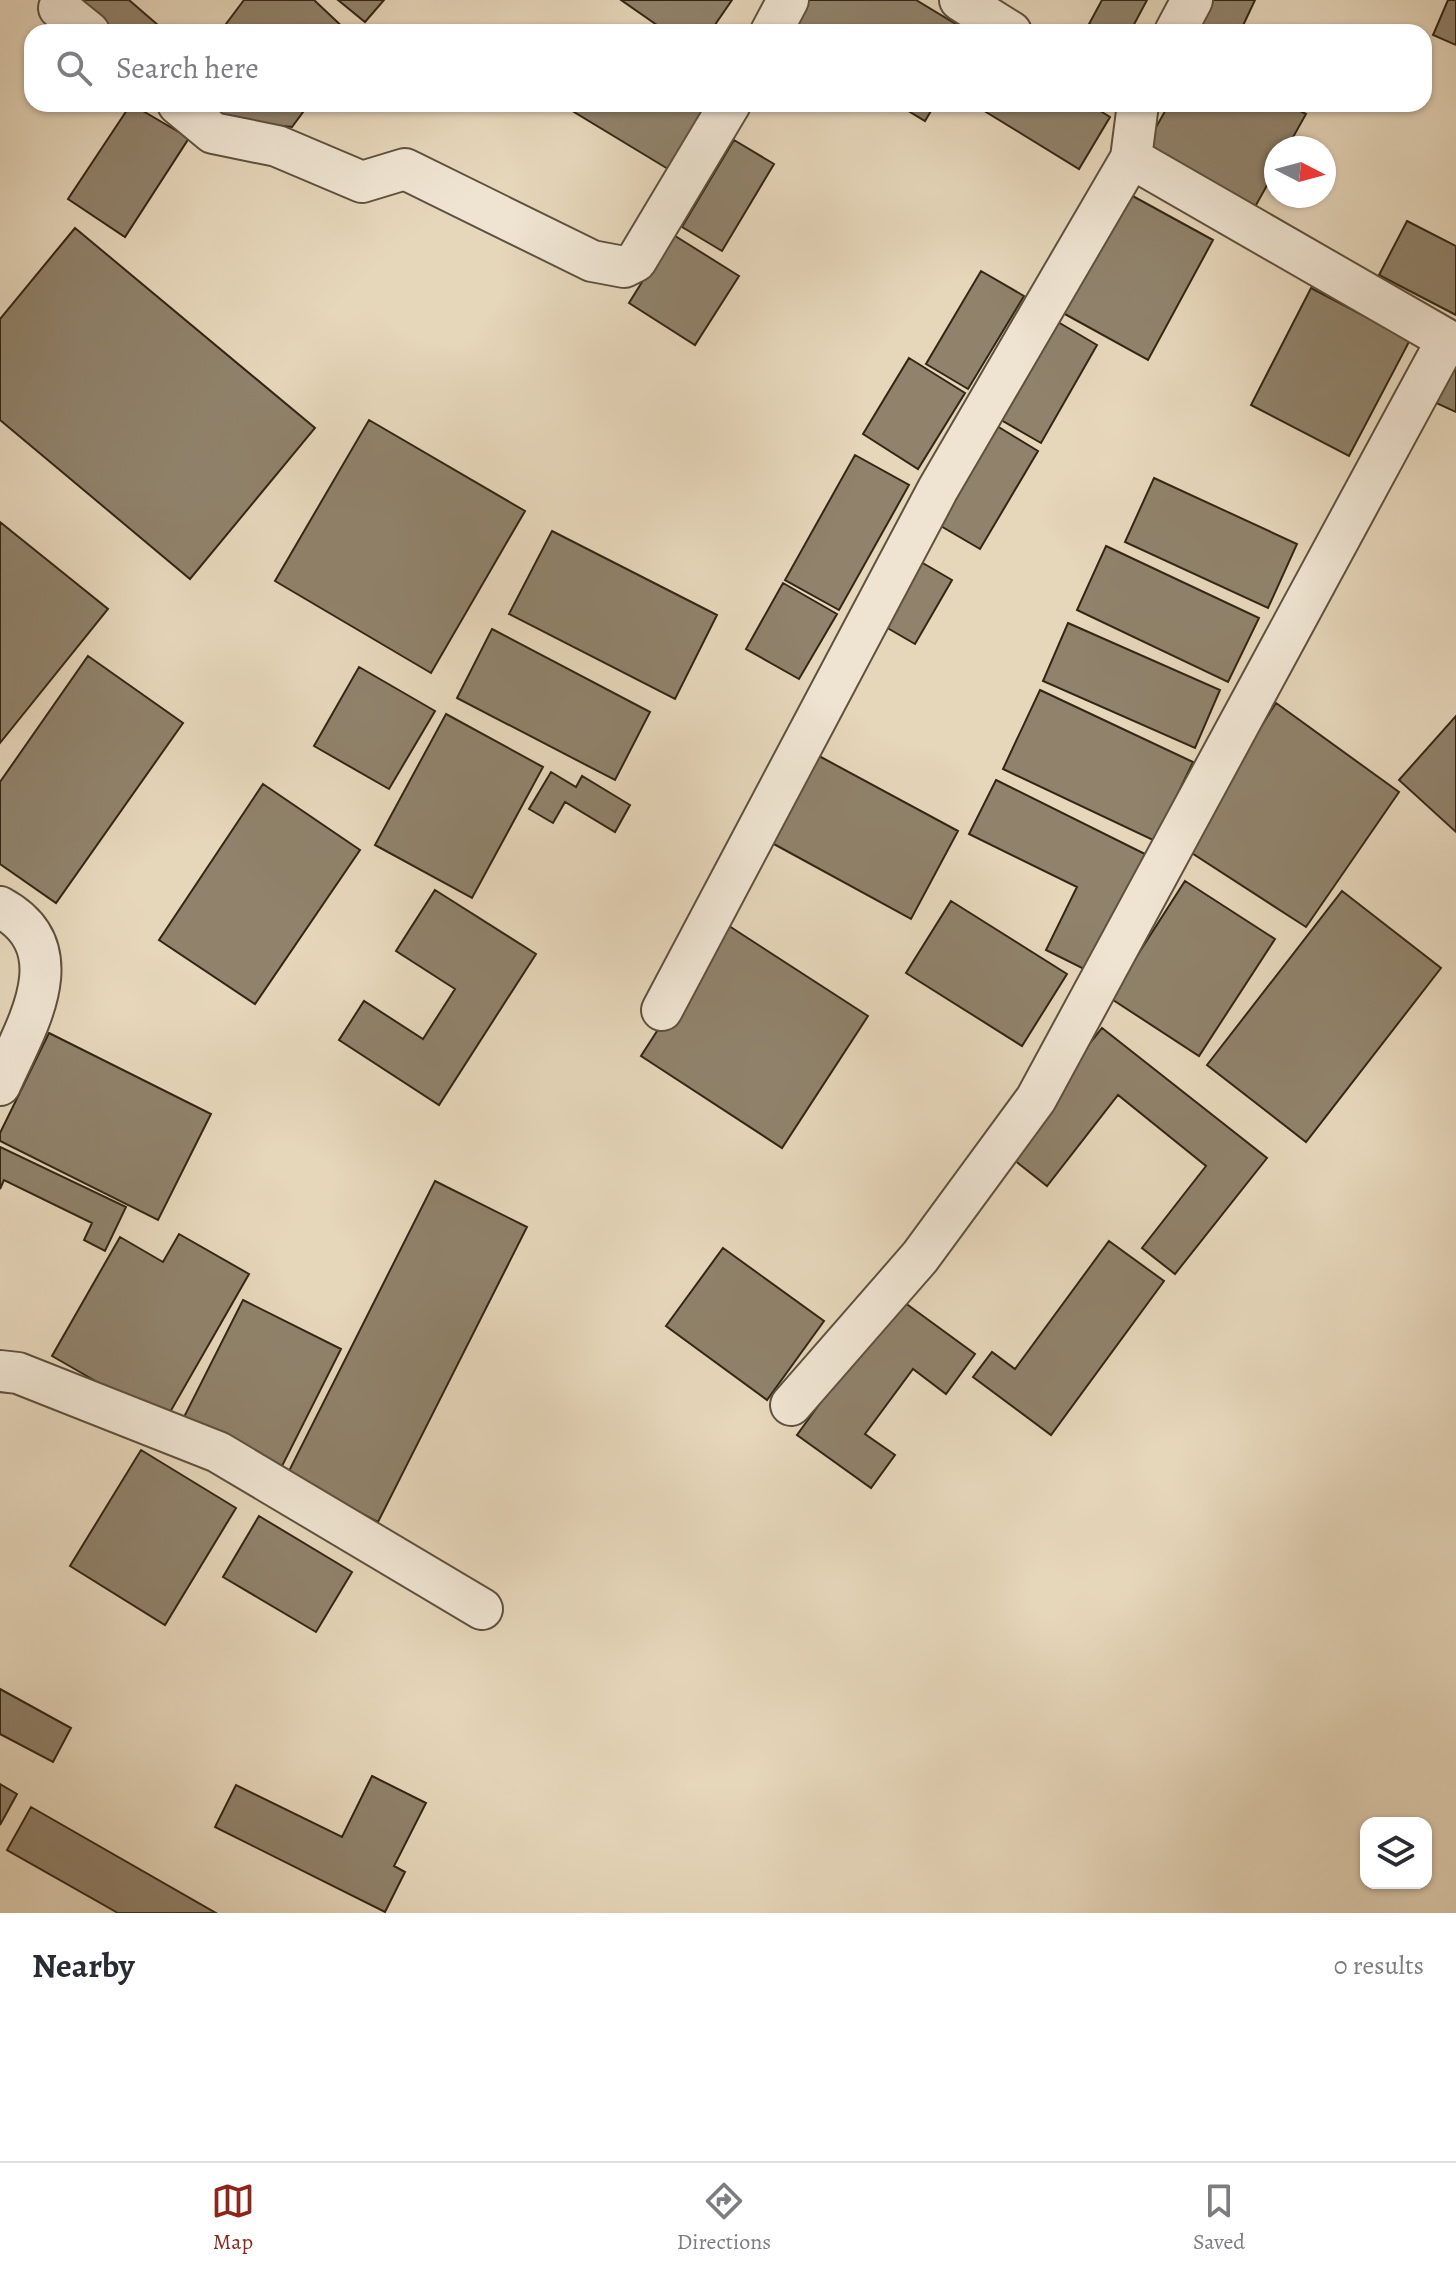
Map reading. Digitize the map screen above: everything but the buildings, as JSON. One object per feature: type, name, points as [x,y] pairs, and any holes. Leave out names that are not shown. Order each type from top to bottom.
[{"type":"street","points":[[775,24],[788,0]]},
{"type":"street","points":[[960,0],[998,24]]},
{"type":"street","points":[[1179,24],[1192,0]]},
{"type":"street","points":[[188,112],[213,133],[277,146],[362,182],[405,169],[592,261],[624,267],[636,261],[725,112]]},
{"type":"street","points":[[662,1010],[938,489],[1131,158],[1133,112]]},
{"type":"street","points":[[791,1405],[920,1257],[1036,1099],[1452,342],[1131,158]]},
{"type":"street","points":[[0,907],[17,917],[33,936],[41,968],[40,992],[0,1085]]},
{"type":"street","points":[[0,1371],[18,1373],[218,1452],[482,1609]]}]
